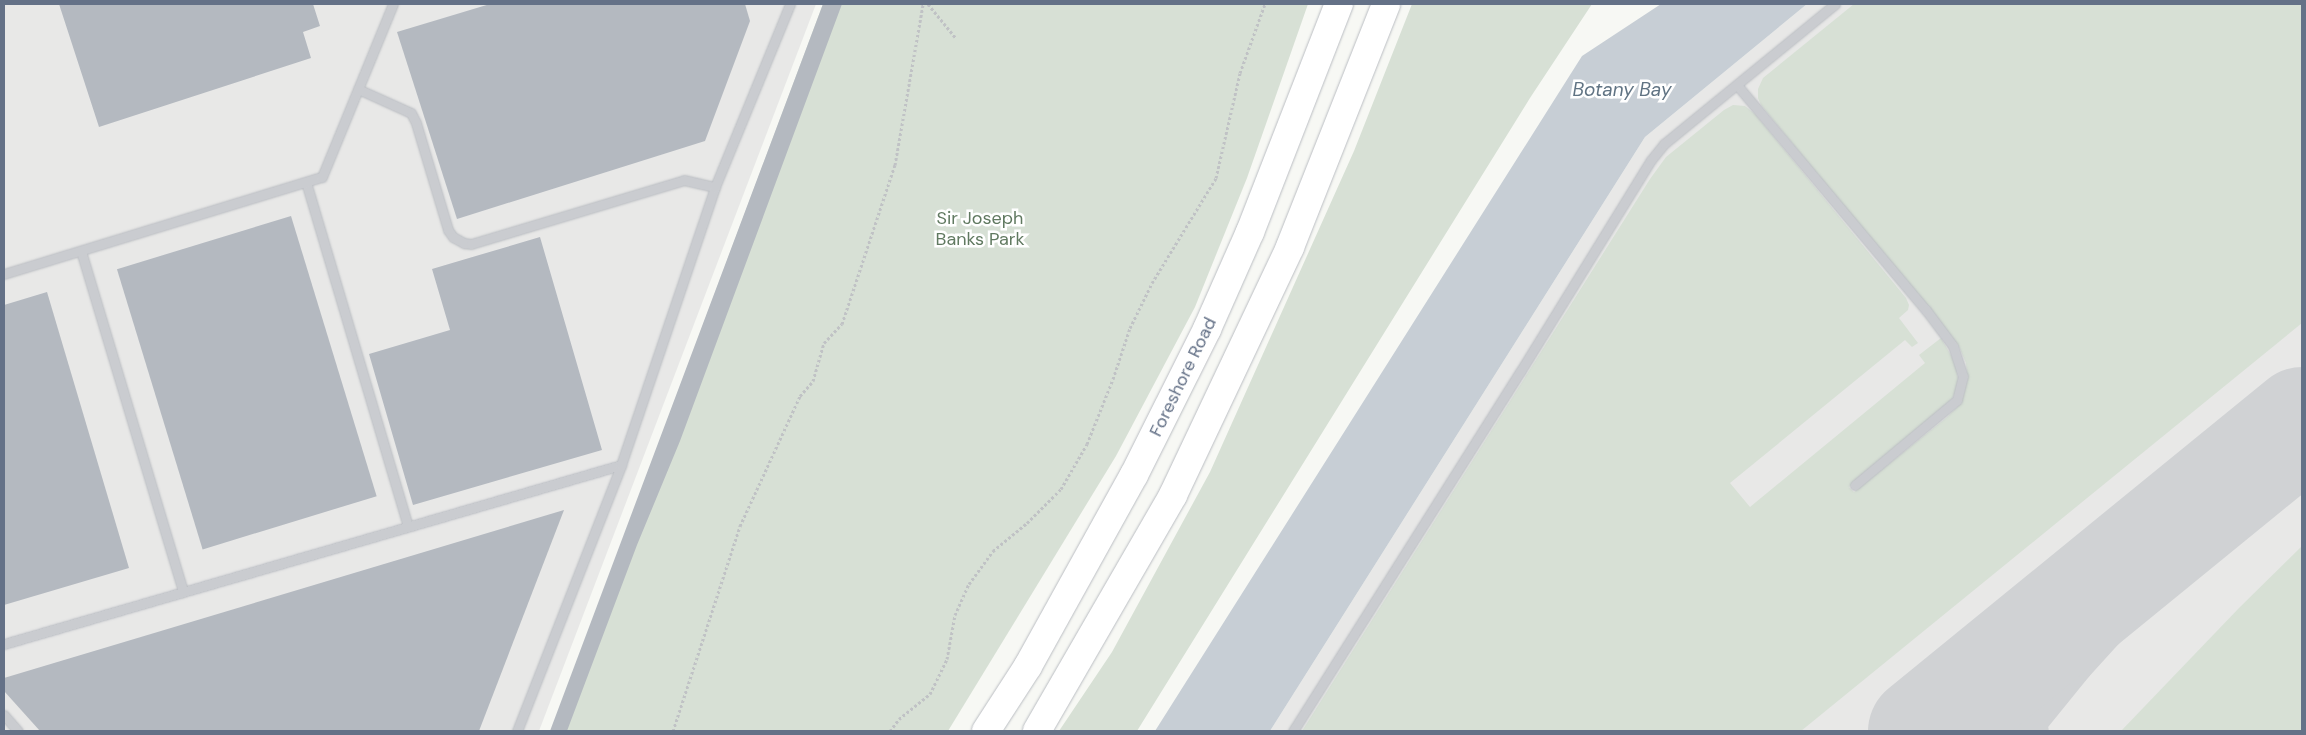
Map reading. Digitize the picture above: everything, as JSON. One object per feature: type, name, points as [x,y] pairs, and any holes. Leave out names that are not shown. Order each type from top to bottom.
[{"type":"main road","name":"Foreshore Road","points":[[986,731],[1028,666],[1134,475],[1207,329],[1250,232],[1339,4]]},
{"type":"main road","points":[[1037,731],[1174,495],[1290,248],[1386,4]]},
{"type":"lane","points":[[4,274],[322,177],[392,4]]},
{"type":"lane","points":[[517,731],[621,465],[715,187],[790,4]]},
{"type":"lane","points":[[1293,731],[1520,372],[1651,160],[1664,144],[1834,4]]},
{"type":"lane","points":[[1738,85],[1926,310],[1953,346],[1963,376],[1956,400],[1855,485]]},
{"type":"lane","points":[[358,88],[411,113],[416,123],[448,230],[453,237],[464,243],[471,244],[684,180],[715,187]]},
{"type":"lane","points":[[306,182],[408,526]]},
{"type":"lane","points":[[81,251],[183,592]]},
{"type":"lane","points":[[4,644],[621,465]]},
{"type":"lane","points":[[4,716],[18,731]]},
{"type":"path","points":[[673,731],[740,526],[800,396],[814,381],[824,343],[842,324],[895,165],[923,4]]},
{"type":"path","points":[[928,4],[955,37]]},
{"type":"path","points":[[890,731],[899,719],[930,694],[947,659],[955,615],[969,584],[993,551],[1027,523],[1061,489],[1087,444],[1113,380],[1130,328],[1152,283],[1216,178],[1240,72],[1265,4]]},
{"type":"shaded area","points":[[4,4],[816,4],[539,731],[4,731]]},
{"type":"shaded area","points":[[1807,4],[2302,4],[2302,731],[1270,731],[1645,137]]},
{"type":"green space","name":"Sir Joseph Banks Park","points":[[823,4],[1308,4],[1247,178],[1195,307],[1116,456],[948,731],[551,731]]},
{"type":"green space","points":[[1412,4],[1592,4],[1530,98],[1137,731],[1059,731],[1112,652],[1210,472],[1354,151]]},
{"type":"green space","points":[[1854,4],[2302,4],[2302,323],[1801,731],[1302,731],[1650,179],[1666,157],[1724,110],[1733,105],[1745,106],[1755,114],[1906,298],[1909,305],[1908,310],[1899,318],[1918,343],[1912,347],[1905,340],[1730,483],[1750,507],[1925,363],[1919,355],[1941,338],[1956,364],[1958,379],[1956,392],[1948,405],[1849,487],[1854,492],[1957,407],[1964,392],[1967,375],[1966,363],[1959,347],[1761,105],[1758,98],[1758,89],[1763,78]]},
{"type":"green space","points":[[2302,546],[2302,731],[2121,731],[2239,608]]},
{"type":"water","name":"Botany Bay","points":[[1661,4],[1807,4],[1645,137],[1270,731],[1155,731],[1582,56]]},
{"type":"building","points":[[59,4],[313,4],[320,26],[303,32],[311,58],[99,127]]},
{"type":"building","points":[[490,4],[745,4],[750,21],[705,141],[457,219],[397,32]]},
{"type":"building","points":[[823,4],[842,4],[680,441],[637,545],[567,731],[550,731]]},
{"type":"building","points":[[291,216],[377,496],[203,549],[117,269]]},
{"type":"building","points":[[540,237],[602,450],[413,505],[369,354],[450,330],[432,269]]},
{"type":"building","points":[[47,292],[129,568],[4,605],[4,305]]},
{"type":"building","points":[[564,510],[479,731],[40,731],[4,691],[4,678]]},
{"type":"taxiway","points":[[2015,731],[2071,662],[2149,576],[2302,430]]},
{"type":"taxiway","points":[[1926,731],[1969,720],[1989,721],[2026,731]]},
{"type":"runway","points":[[1923,731],[2302,422]]}]
